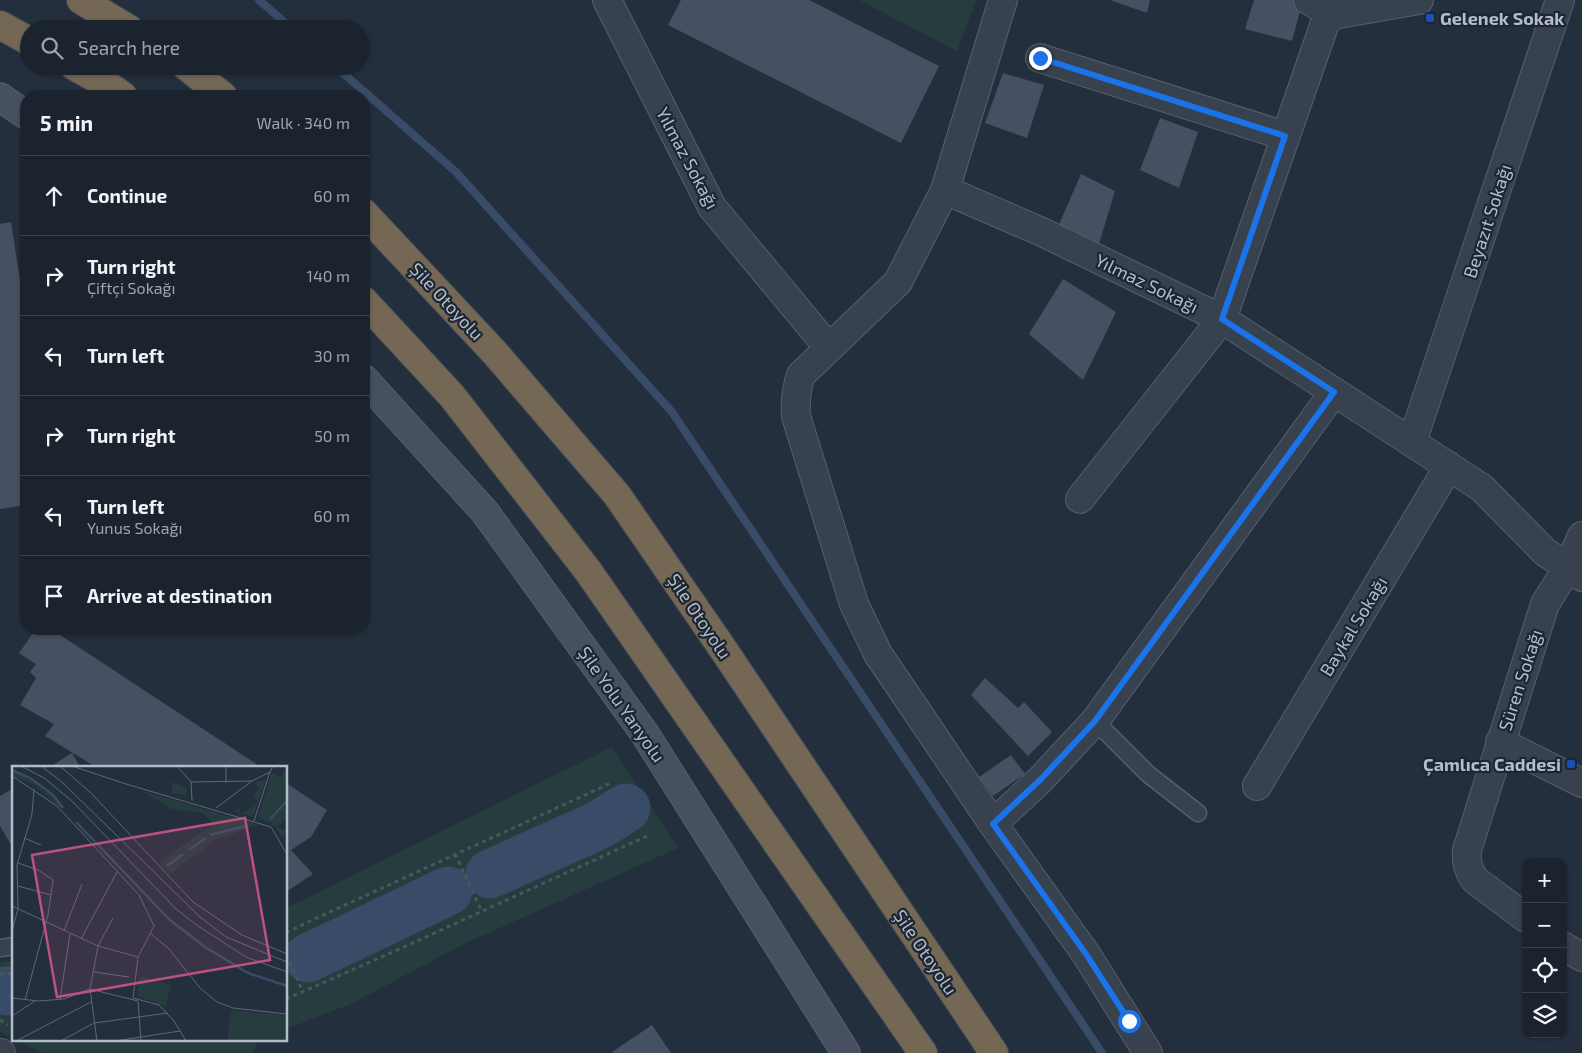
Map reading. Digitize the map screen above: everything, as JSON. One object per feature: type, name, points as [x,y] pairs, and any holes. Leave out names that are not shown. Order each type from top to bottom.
[{"type":"highway","points":[[81,0],[115,20]]},
{"type":"highway","points":[[0,25],[20,36]]},
{"type":"highway","points":[[90,75],[115,90]]},
{"type":"highway","points":[[197,75],[216,90]]},
{"type":"highway","name":"Şile Otoyolu","points":[[370,219],[495,352],[617,495],[725,652],[994,1053]]},
{"type":"highway","points":[[370,307],[452,396],[588,571],[923,1053]]},
{"type":"main road","points":[[0,97],[20,111]]},
{"type":"main road","name":"Şile Yolu Yanyolu","points":[[370,386],[486,512],[646,734],[846,1053]]},
{"type":"street","name":"Yılmaz Sokağı","points":[[606,0],[712,207],[829,348]]},
{"type":"street","points":[[1003,0],[945,190],[898,282],[802,375],[795,401],[796,416],[854,604],[878,654],[993,824],[1086,954],[1148,1053]]},
{"type":"street","points":[[1308,0],[1334,8],[1419,0]]},
{"type":"street","name":"Beyazıt Sokağı","points":[[1412,442],[1560,0]]},
{"type":"street","points":[[1334,8],[1325,23],[1222,319],[1482,488],[1545,552],[1575,572]]},
{"type":"street","points":[[1040,58],[1285,136]]},
{"type":"street","name":"Yılmaz Sokağı","points":[[945,190],[1042,232],[1222,319],[1080,499]]},
{"type":"street","points":[[993,824],[1041,779],[1095,721],[1334,392]]},
{"type":"street","name":"Baykal Sokağı","points":[[1257,786],[1449,466]]},
{"type":"street","name":"Süren Sokağı","points":[[1522,915],[1475,880],[1466,862],[1466,850],[1545,604],[1575,572],[1582,536]]},
{"type":"street","points":[[1500,742],[1582,783]]},
{"type":"street","points":[[1566,948],[1582,957]]},
{"type":"lane","points":[[1095,721],[1148,774],[1198,813]]},
{"type":"path","points":[[288,932],[611,784]]},
{"type":"path","points":[[288,998],[647,836]]},
{"type":"path","points":[[455,854],[482,912]]},
{"type":"path","points":[[288,959],[303,992]]},
{"type":"green space","points":[[859,0],[976,0],[957,51]]},
{"type":"green space","points":[[612,747],[678,848],[466,943],[353,1003],[288,1028],[288,907]]},
{"type":"green space","points":[[12,961],[12,1038],[0,1032],[0,962]]},
{"type":"green space","points":[[17,1040],[258,1040],[252,1053],[42,1053]]},
{"type":"building","points":[[681,0],[809,0],[939,66],[901,143],[668,25]]},
{"type":"building","points":[[1110,0],[1150,0],[1147,13]]},
{"type":"building","points":[[1254,0],[1303,0],[1292,41],[1245,29]]},
{"type":"building","points":[[1003,73],[1044,85],[1027,138],[985,123]]},
{"type":"building","points":[[1160,118],[1198,132],[1179,188],[1140,170]]},
{"type":"building","points":[[1081,174],[1115,191],[1099,244],[1057,229]]},
{"type":"building","points":[[11,222],[20,280],[20,506],[0,509],[0,224]]},
{"type":"building","points":[[1063,279],[1116,312],[1083,380],[1029,334]]},
{"type":"building","points":[[32,635],[60,635],[259,766],[94,766],[45,736],[54,724],[20,705],[36,678],[30,672],[36,664],[19,653]]},
{"type":"building","points":[[985,678],[1018,708],[1024,702],[1052,732],[1028,756],[971,695]]},
{"type":"building","points":[[72,753],[79,766],[52,766]]},
{"type":"building","points":[[1011,755],[1025,774],[993,796],[979,777]]},
{"type":"building","points":[[288,784],[327,810],[311,837],[291,850],[313,874],[288,891]]},
{"type":"building","points":[[12,789],[12,847],[0,826],[0,796]]},
{"type":"building","points":[[652,1025],[671,1053],[612,1052]]},
{"type":"waterway","points":[[259,0],[282,20]]},
{"type":"waterway","points":[[345,75],[362,90]]},
{"type":"waterway","points":[[370,97],[456,172],[672,412],[1102,1053]]},
{"type":"waterway","points":[[490,874],[599,825],[626,808]]},
{"type":"waterway","points":[[308,958],[448,891]]},
{"type":"waterway","points":[[7,991],[12,991]]},
{"type":"place","name":"Gelenek Sokak","points":[[1430,18]]},
{"type":"place","name":"Çamlıca Caddesi","points":[[1571,764]]},
{"type":"route","points":[[1040,58],[1285,136],[1222,319],[1334,392],[1095,721],[1041,779],[993,824],[1086,954],[1129,1021]]}]
